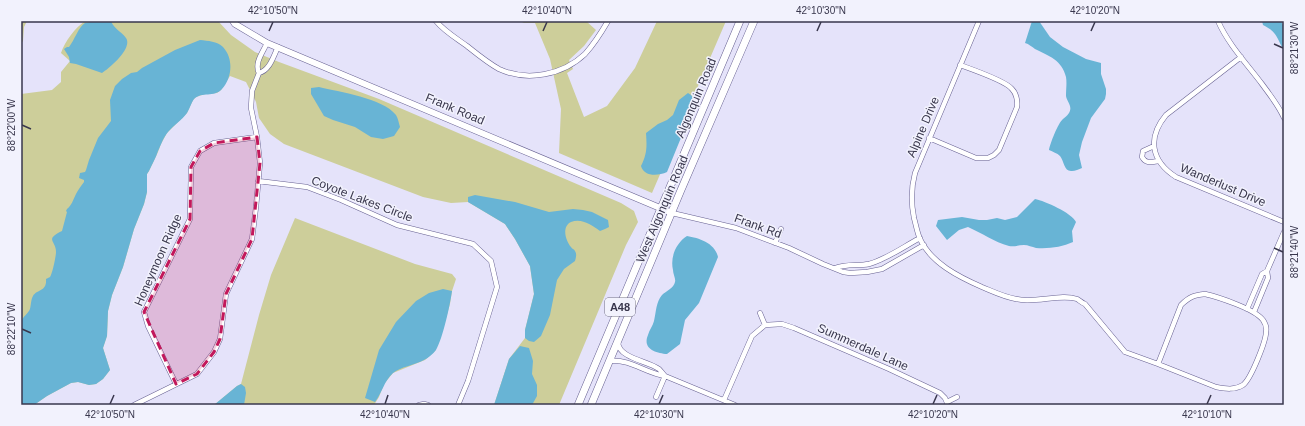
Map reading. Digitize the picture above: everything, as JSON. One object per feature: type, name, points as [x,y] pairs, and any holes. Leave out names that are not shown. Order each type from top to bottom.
[{"type":"main road","name":"Algonquin Road","points":[[578,405],[740,21]]},
{"type":"main road","name":"West Algonquin Road","points":[[591,405],[754,21]]},
{"type":"street","name":"Frank Road","points":[[233,21],[235,24],[267,43],[672,213]]},
{"type":"street","points":[[436,21],[476,53],[500,69],[531,76],[547,74],[577,61],[590,48],[608,21]]},
{"type":"street","name":"Alpine Drive","points":[[979,21],[915,173],[912,185],[912,208],[916,228],[920,238],[938,261],[960,278],[1016,300],[1033,301],[1064,297],[1076,299],[1085,304],[1125,352],[1158,364]]},
{"type":"street","points":[[1218,21],[1222,31],[1272,97],[1284,118]]},
{"type":"street","points":[[134,405],[197,374],[214,352],[220,339],[226,294],[252,239],[260,163],[257,137],[251,108],[252,91],[258,72],[259,61],[267,43]]},
{"type":"street","points":[[258,72],[264,72],[278,47]]},
{"type":"street","points":[[1154,146],[1143,150],[1142,157],[1147,162],[1158,161],[1154,146],[1158,128],[1166,115],[1241,57]]},
{"type":"street","points":[[929,138],[980,159],[988,158],[999,150],[1018,103],[1014,92],[1007,84],[960,65]]},
{"type":"street","name":"Honeymoon Ridge","points":[[176,384],[148,326],[144,312],[190,219],[191,167],[200,151],[214,143],[257,137]]},
{"type":"street","name":"Wanderlust Drive","points":[[1158,161],[1169,172],[1176,176],[1284,222]]},
{"type":"street","name":"Coyote Lakes Circle","points":[[258,181],[307,187],[341,200],[397,225],[473,244],[491,261],[497,287],[468,381],[458,405]]},
{"type":"street","name":"Frank Rd","points":[[672,213],[736,228],[843,272],[854,273],[882,269],[924,245]]},
{"type":"street","points":[[775,243],[781,229]]},
{"type":"street","points":[[1254,312],[1268,278],[1267,271],[1284,232]]},
{"type":"street","name":"Frank Rd","points":[[835,268],[843,265],[858,265],[875,262],[920,238]]},
{"type":"street","points":[[1247,309],[1262,274],[1267,271]]},
{"type":"street","points":[[1205,294],[1247,309],[1254,312],[1262,319],[1266,325],[1267,333],[1249,379],[1243,385],[1236,388],[1226,389],[1216,387],[1158,364],[1182,305],[1188,298],[1205,294]]},
{"type":"street","points":[[724,400],[752,336],[765,325],[760,313]]},
{"type":"street","name":"Summerdale Lane","points":[[765,325],[782,324],[794,328],[924,385],[940,393],[948,403],[957,397]]},
{"type":"street","points":[[619,339],[618,345],[621,350],[626,354],[659,369],[665,376]]},
{"type":"street","points":[[610,361],[623,361],[657,375],[665,376],[735,405]]},
{"type":"street","points":[[656,397],[665,376]]},
{"type":"street","points":[[420,405],[428,405]]},
{"type":"highlighted area","points":[[257,137],[260,163],[252,239],[226,294],[220,339],[214,352],[197,374],[176,384],[144,312],[190,219],[191,167],[200,151],[214,143]]},
{"type":"green space","points":[[21,21],[27,21],[24,27],[23,41],[21,44]]},
{"type":"green space","points":[[85,21],[218,21],[231,35],[255,52],[379,99],[621,203],[634,211],[638,222],[626,245],[559,405],[494,405],[509,359],[525,338],[525,330],[534,294],[530,266],[505,224],[468,202],[451,203],[423,197],[284,144],[270,134],[259,118],[256,102],[246,82],[230,76],[221,90],[217,93],[205,94],[196,97],[193,100],[187,113],[167,133],[147,174],[147,192],[144,204],[134,229],[108,311],[107,336],[103,348],[110,370],[103,379],[96,384],[89,385],[78,382],[71,383],[34,405],[21,405],[21,94],[52,90],[61,82],[61,72],[70,61],[61,53],[71,35]]},
{"type":"green space","points":[[520,21],[586,21],[596,30],[584,46],[569,60],[573,69],[567,73],[584,117],[607,106],[635,68],[657,21],[726,21],[652,193],[559,153],[561,109],[550,59],[535,23],[524,23]]},
{"type":"green space","points":[[295,218],[415,264],[452,274],[456,279],[440,339],[435,351],[425,360],[393,373],[384,384],[374,405],[214,405],[241,384],[271,275]]},
{"type":"water","points":[[95,21],[111,21],[126,38],[127,42],[124,52],[120,57],[102,73],[70,63],[69,57],[64,49],[69,47],[85,23]]},
{"type":"water","points":[[1032,21],[1039,21],[1050,37],[1063,47],[1086,59],[1101,63],[1101,74],[1106,89],[1105,99],[1091,118],[1082,142],[1079,155],[1082,168],[1073,171],[1067,170],[1060,156],[1049,150],[1061,121],[1070,111],[1066,96],[1066,77],[1061,66],[1054,59],[1025,43]]},
{"type":"water","points":[[1262,21],[1281,21],[1284,27],[1284,47],[1282,47],[1273,31],[1263,25]]},
{"type":"water","points":[[200,40],[215,42],[223,47],[229,57],[230,74],[225,85],[219,92],[201,95],[194,99],[183,118],[170,129],[147,174],[147,192],[144,204],[134,229],[108,311],[107,336],[103,348],[110,370],[103,379],[96,384],[89,385],[78,382],[71,383],[34,405],[21,405],[21,322],[30,309],[33,296],[45,286],[46,279],[51,275],[56,252],[52,238],[62,231],[66,211],[84,182],[84,180],[79,178],[80,173],[85,172],[98,138],[111,121],[110,100],[115,86],[131,73],[137,72],[175,50]]},
{"type":"water","points":[[319,87],[360,96],[381,104],[390,109],[396,115],[400,127],[394,136],[383,139],[371,137],[355,127],[324,116],[311,94],[311,88]]},
{"type":"water","points":[[688,93],[696,101],[667,172],[656,175],[648,174],[641,166],[646,150],[646,133],[673,115],[679,100]]},
{"type":"water","points":[[475,195],[515,202],[549,212],[573,209],[583,210],[592,212],[608,220],[609,227],[600,231],[593,226],[579,221],[571,222],[566,227],[565,234],[567,241],[576,253],[575,261],[564,269],[557,280],[550,315],[541,336],[534,342],[525,338],[525,330],[534,294],[530,266],[505,224],[468,202],[468,197]]},
{"type":"water","points":[[1035,199],[1058,208],[1074,219],[1076,222],[1072,231],[1073,242],[1046,248],[1036,248],[1026,245],[1009,246],[968,227],[959,230],[947,240],[936,226],[938,220],[962,217],[979,220],[997,218],[1005,220],[1017,217]]},
{"type":"water","points":[[687,236],[706,242],[714,248],[718,257],[699,303],[685,320],[680,344],[667,354],[659,353],[648,347],[647,340],[658,301],[675,282],[672,265],[673,255],[677,246]]},
{"type":"water","points":[[443,289],[452,291],[444,330],[436,350],[424,360],[393,373],[387,380],[375,402],[365,398],[379,350],[396,322],[416,301],[429,293]]},
{"type":"water","points":[[520,346],[529,348],[533,361],[532,374],[537,385],[537,396],[532,405],[494,405],[509,359]]},
{"type":"water","points":[[241,384],[245,387],[246,393],[244,405],[214,405],[237,386]]}]
